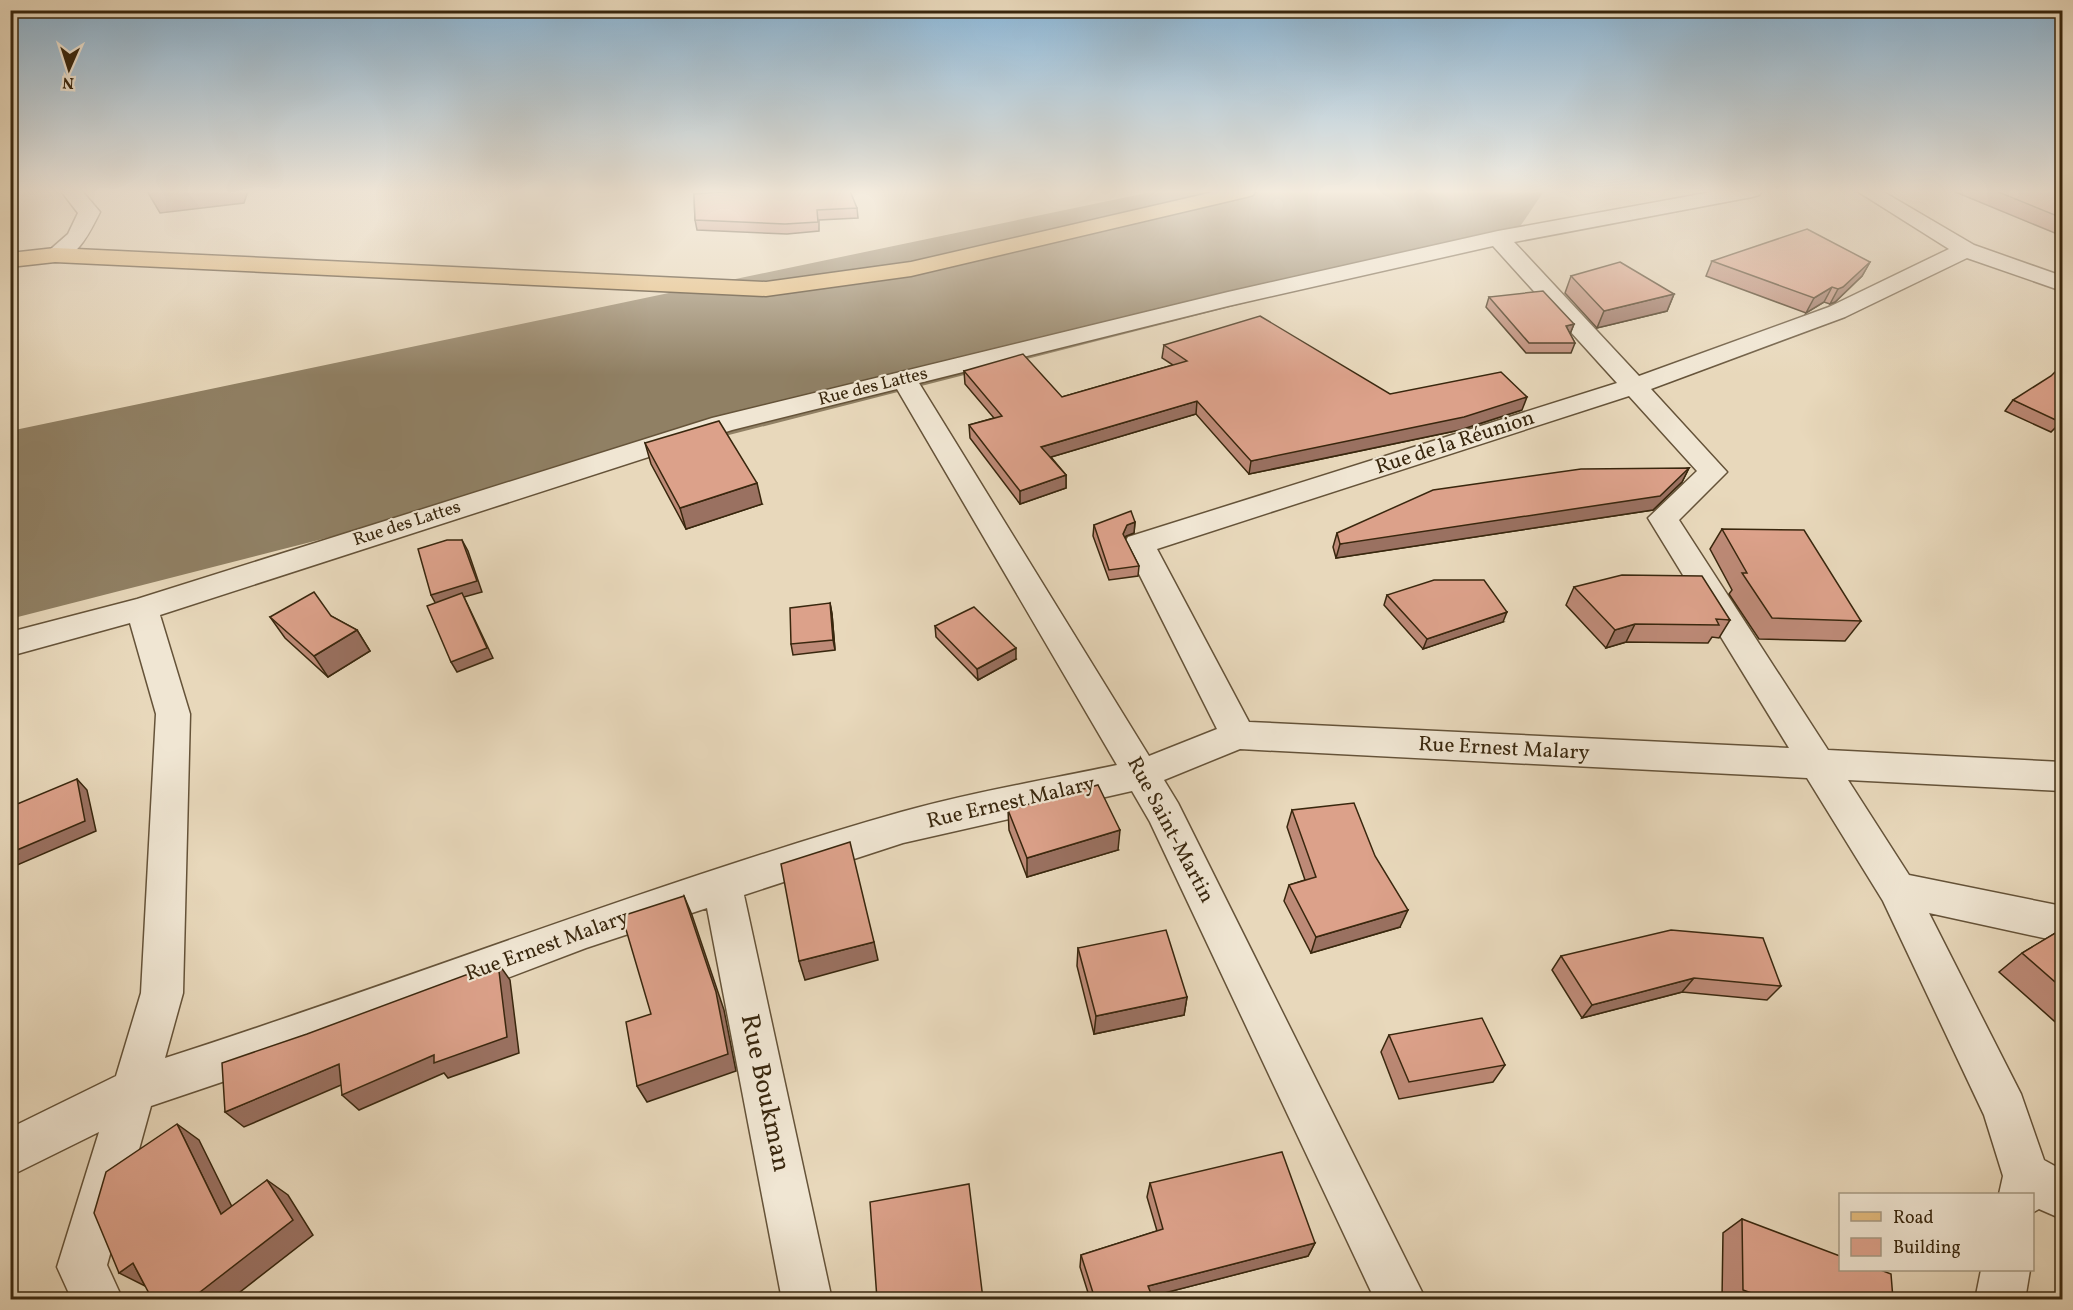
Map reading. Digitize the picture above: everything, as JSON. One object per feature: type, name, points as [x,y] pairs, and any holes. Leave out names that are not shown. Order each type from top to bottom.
[{"type":"main road","points":[[10,260],[55,255],[766,289],[911,269],[983,252]]},
{"type":"street","points":[[55,255],[59,252]]},
{"type":"street","name":"Rue des Lattes","points":[[10,644],[142,609],[722,424],[1228,299],[1435,252]]},
{"type":"street","points":[[1511,252],[1713,472],[1662,518],[1897,889],[2006,1110],[2037,1189]]},
{"type":"street","name":"Rue de la Réunion","points":[[1238,735],[1139,544],[1634,386],[1837,312],[1962,252]]},
{"type":"street","points":[[1972,252],[2062,284]]},
{"type":"street","name":"Rue Saint-Martin","points":[[904,379],[1166,814],[1401,1299]]},
{"type":"street","points":[[98,1299],[82,1267],[162,993],[173,714],[142,609]]},
{"type":"street","name":"Rue Ernest Malary","points":[[10,1154],[132,1091],[323,1028],[582,931],[903,827],[1141,774],[1238,735],[2062,776]]},
{"type":"street","name":"Rue Boukman","points":[[722,886],[807,1299]]},
{"type":"street","points":[[1897,889],[2062,924]]},
{"type":"street","points":[[2000,1299],[2007,1271]]},
{"type":"building","points":[[1738,252],[1851,252],[1870,262],[1843,287],[1838,289],[1832,287],[1814,298],[1712,261]]},
{"type":"building","points":[[1620,262],[1674,294],[1604,311],[1571,276]]},
{"type":"building","points":[[1543,291],[1574,324],[1566,326],[1575,343],[1529,343],[1489,297]]},
{"type":"building","points":[[1260,316],[1390,394],[1501,372],[1527,397],[1464,417],[1251,461],[1197,401],[1041,447],[1066,475],[1020,491],[969,425],[1002,416],[964,371],[1023,354],[1062,397],[1187,361],[1164,345]]},
{"type":"building","points":[[2062,365],[2062,419],[2060,422],[2013,400],[2051,376]]},
{"type":"building","points":[[719,421],[757,483],[680,508],[645,443]]},
{"type":"building","points":[[1689,468],[1660,496],[1340,544],[1337,533],[1433,490],[1581,469]]},
{"type":"building","points":[[1131,511],[1135,522],[1127,525],[1123,534],[1139,566],[1109,570],[1094,525]]},
{"type":"building","points":[[1722,529],[1804,530],[1861,621],[1772,618],[1742,573],[1747,573]]},
{"type":"building","points":[[447,540],[462,540],[477,581],[431,595],[418,549]]},
{"type":"building","points":[[1622,575],[1702,576],[1730,620],[1716,619],[1719,625],[1635,624],[1615,630],[1574,587]]},
{"type":"building","points":[[1434,580],[1484,580],[1507,612],[1427,639],[1387,595]]},
{"type":"building","points":[[314,592],[331,616],[357,630],[314,656],[270,617]]},
{"type":"building","points":[[462,593],[487,648],[451,662],[427,606]]},
{"type":"building","points":[[830,603],[833,640],[791,644],[790,608]]},
{"type":"building","points":[[974,607],[1016,648],[977,669],[935,626]]},
{"type":"building","points":[[77,779],[85,821],[10,853],[10,807]]},
{"type":"building","points":[[1098,785],[1120,830],[1027,858],[1008,810]]},
{"type":"building","points":[[1354,803],[1375,856],[1408,910],[1316,937],[1289,885],[1316,877],[1292,810]]},
{"type":"building","points":[[850,842],[874,942],[799,961],[781,864]]},
{"type":"building","points":[[684,896],[716,992],[728,1054],[637,1086],[626,1022],[651,1014],[622,916]]},
{"type":"building","points":[[2062,929],[2062,988],[2022,953]]},
{"type":"building","points":[[1166,930],[1187,997],[1096,1016],[1078,948]]},
{"type":"building","points":[[1671,930],[1763,938],[1781,986],[1694,978],[1592,1005],[1561,956]]},
{"type":"building","points":[[498,963],[507,1037],[434,1063],[434,1055],[342,1095],[339,1064],[225,1112],[222,1063]]},
{"type":"building","points":[[1482,1018],[1505,1065],[1409,1082],[1389,1035]]},
{"type":"building","points":[[177,1124],[221,1214],[267,1180],[293,1220],[191,1299],[152,1299],[133,1263],[119,1273],[94,1213],[106,1172]]},
{"type":"building","points":[[1282,1152],[1315,1243],[1148,1286],[1153,1299],[1095,1299],[1081,1255],[1163,1229],[1150,1183]]},
{"type":"building","points":[[969,1184],[983,1299],[877,1299],[870,1202]]},
{"type":"building","points":[[1742,1219],[1839,1256],[1839,1271],[1883,1271],[1891,1274],[1893,1299],[1768,1299],[1743,1290]]},
{"type":"runway","points":[[10,525],[1182,252]]}]
